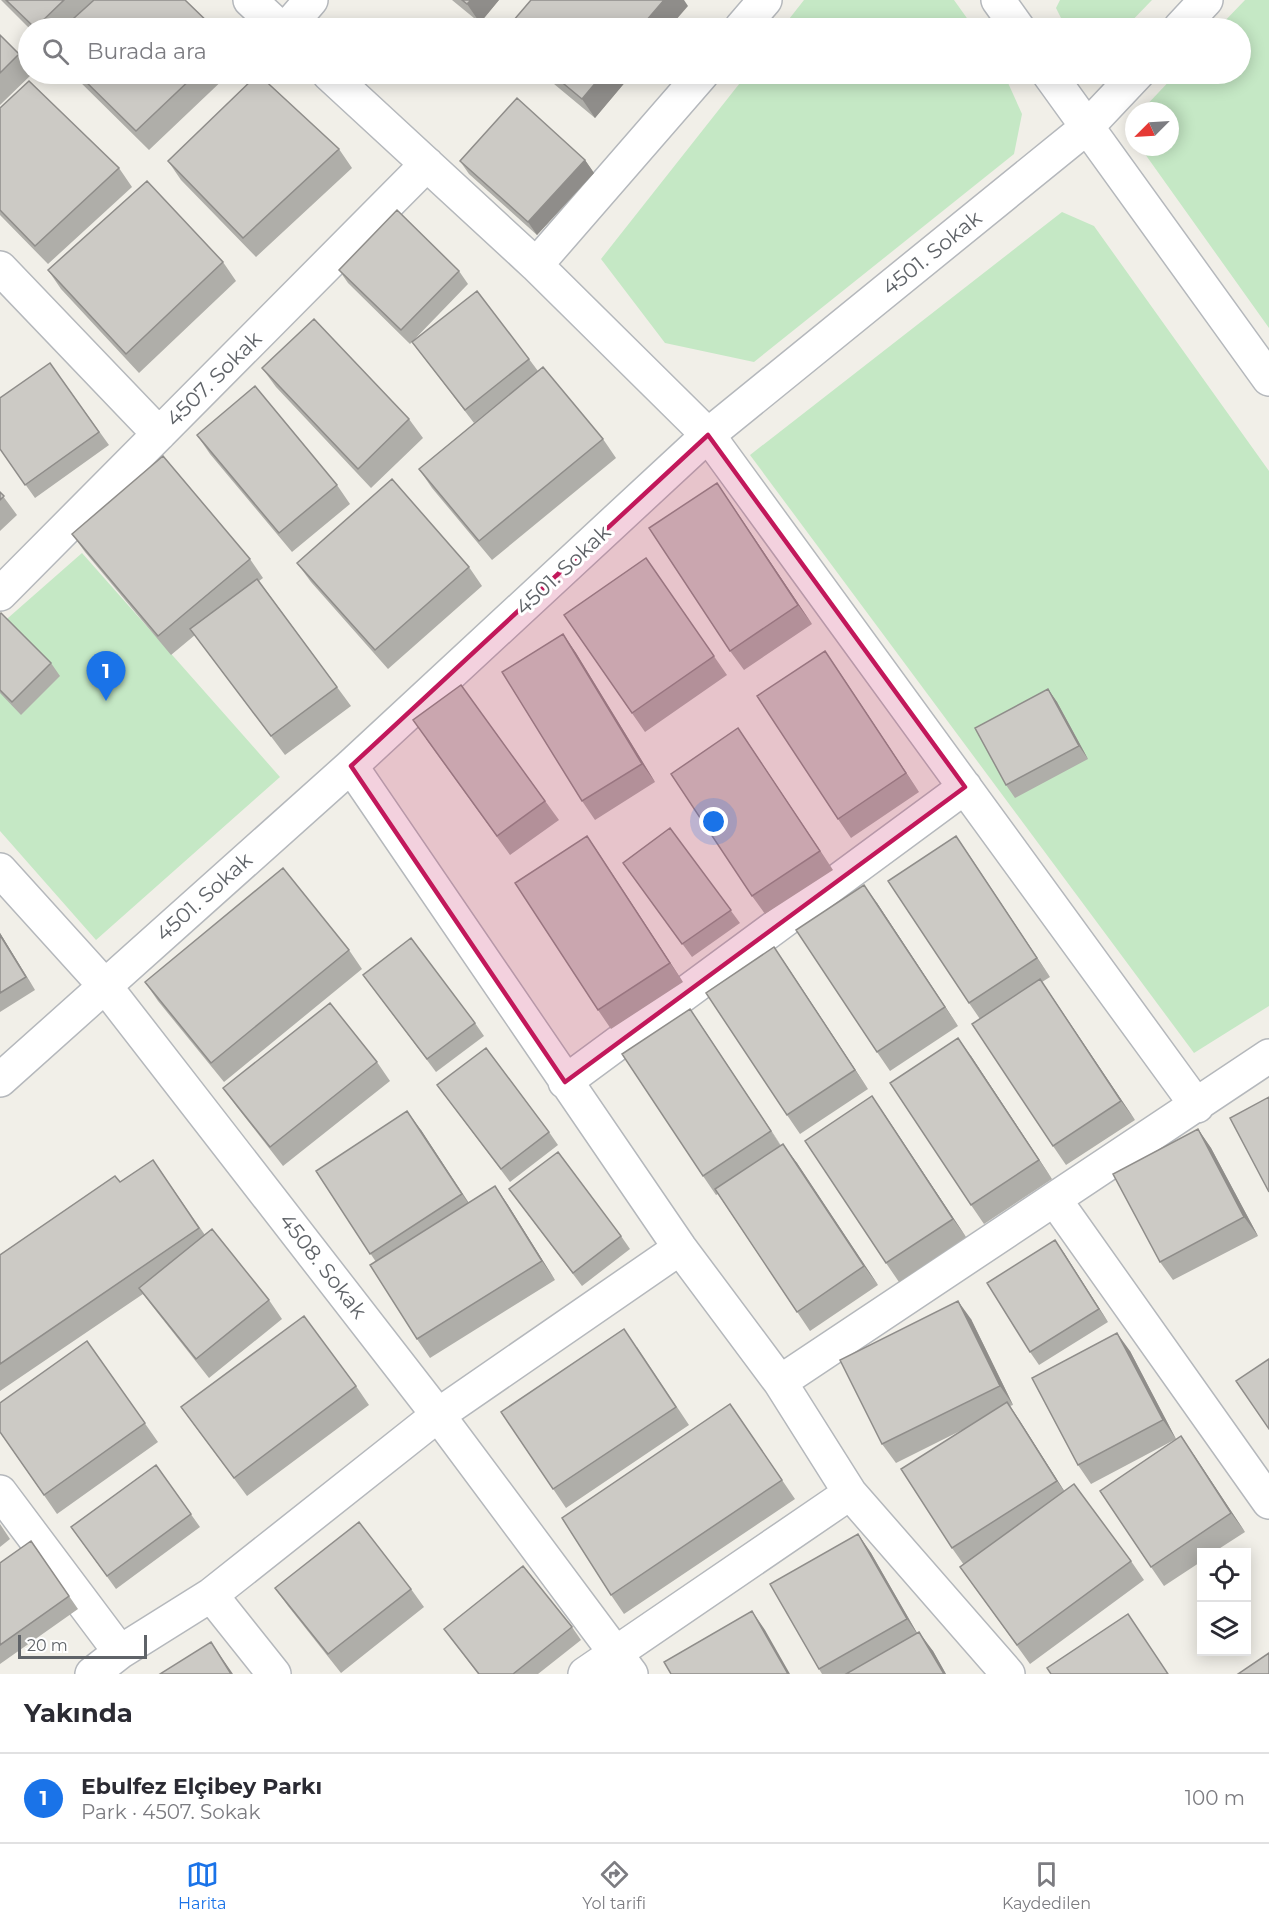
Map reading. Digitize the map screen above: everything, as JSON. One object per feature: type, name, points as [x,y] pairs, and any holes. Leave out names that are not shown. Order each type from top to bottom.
[{"type":"street","points":[[250,0],[269,18]]},
{"type":"street","points":[[296,18],[311,0]]},
{"type":"street","points":[[750,18],[765,0]]},
{"type":"street","points":[[998,0],[1011,18]]},
{"type":"street","points":[[1189,18],[1206,0]]},
{"type":"street","points":[[340,84],[536,266],[708,435],[1197,1106]]},
{"type":"street","points":[[536,266],[693,84]]},
{"type":"street","points":[[1055,84],[1269,379]]},
{"type":"street","name":"4501. Sokak","points":[[0,1080],[351,766],[708,435],[1086,128],[1128,84]]},
{"type":"street","name":"4507. Sokak","points":[[0,594],[427,165]]},
{"type":"street","points":[[0,268],[159,434]]},
{"type":"street","points":[[351,766],[680,1248],[780,1382],[850,1493],[1008,1674]]},
{"type":"street","points":[[565,1082],[965,787]]},
{"type":"street","name":"4508. Sokak","points":[[0,870],[105,986],[438,1414],[623,1663]]},
{"type":"street","points":[[780,1382],[1269,1056]]},
{"type":"street","points":[[1055,1200],[1269,1502]]},
{"type":"street","points":[[92,1674],[120,1652],[211,1594],[438,1414],[680,1248]]},
{"type":"street","points":[[0,1492],[120,1652]]},
{"type":"street","points":[[585,1674],[623,1663],[850,1493]]},
{"type":"street","points":[[211,1594],[274,1674]]},
{"type":"highlighted area","points":[[708,435],[965,787],[565,1082],[351,766]]},
{"type":"green space","points":[[804,0],[954,0],[967,18],[790,18]]},
{"type":"green space","points":[[1060,0],[1152,0],[1135,18],[1061,18],[1056,8]]},
{"type":"green space","points":[[1245,0],[1269,0],[1269,328],[1146,156],[1179,156],[1179,102],[1150,102],[1167,84],[1251,84],[1251,18],[1228,18]]},
{"type":"green space","points":[[739,84],[1008,84],[1022,114],[1014,154],[754,362],[665,343],[601,259]]},
{"type":"green space","points":[[1062,212],[1094,226],[1269,471],[1269,1006],[1194,1053],[750,455]]},
{"type":"green space","points":[[82,553],[280,777],[96,940],[0,831],[0,625]]},
{"type":"building","points":[[6,0],[64,0],[45,18],[25,18]]},
{"type":"building","points":[[94,0],[185,0],[204,18],[74,18]]},
{"type":"building","points":[[531,0],[664,0],[649,18],[516,18]]},
{"type":"building","points":[[0,35],[18,55],[0,73]]},
{"type":"building","points":[[26,84],[32,84],[119,168],[35,246],[0,210],[0,108]]},
{"type":"building","points":[[88,84],[185,84],[136,131]]},
{"type":"building","points":[[248,84],[269,84],[339,149],[243,238],[168,161]]},
{"type":"building","points":[[564,84],[595,84],[582,99]]},
{"type":"building","points":[[517,98],[585,160],[528,222],[460,161]]},
{"type":"building","points":[[147,181],[223,262],[126,354],[48,270]]},
{"type":"building","points":[[397,210],[459,271],[401,330],[339,270]]},
{"type":"building","points":[[477,291],[529,359],[465,410],[412,342]]},
{"type":"building","points":[[314,319],[409,419],[358,469],[262,368]]},
{"type":"building","points":[[50,363],[99,432],[25,485],[0,449],[0,398]]},
{"type":"building","points":[[543,367],[603,439],[479,541],[419,469]]},
{"type":"building","points":[[255,386],[337,485],[279,533],[197,435]]},
{"type":"building","points":[[163,456],[250,559],[158,636],[72,534]]},
{"type":"building","points":[[392,479],[469,567],[375,650],[297,563]]},
{"type":"building","points":[[717,483],[798,605],[730,651],[649,528]]},
{"type":"building","points":[[646,558],[714,656],[632,713],[564,615]]},
{"type":"building","points":[[257,579],[337,687],[271,736],[190,629]]},
{"type":"building","points":[[1,613],[51,663],[12,702],[0,690]]},
{"type":"building","points":[[563,634],[642,764],[582,801],[502,672]]},
{"type":"building","points":[[825,651],[906,773],[838,819],[757,696]]},
{"type":"building","points":[[461,685],[545,801],[497,836],[413,720]]},
{"type":"building","points":[[1048,689],[1079,746],[1006,785],[975,728]]},
{"type":"building","points":[[738,728],[820,851],[752,896],[671,774]]},
{"type":"building","points":[[670,828],[731,910],[682,944],[623,863]]},
{"type":"building","points":[[587,836],[670,963],[598,1010],[515,883]]},
{"type":"building","points":[[956,836],[1037,958],[969,1003],[888,881]]},
{"type":"building","points":[[283,868],[349,950],[211,1063],[145,982]]},
{"type":"building","points":[[864,885],[945,1007],[877,1052],[796,930]]},
{"type":"building","points":[[0,935],[26,977],[0,993]]},
{"type":"building","points":[[411,938],[475,1023],[427,1059],[363,975]]},
{"type":"building","points":[[774,947],[855,1070],[787,1115],[706,993]]},
{"type":"building","points":[[1040,979],[1121,1101],[1053,1146],[972,1024]]},
{"type":"building","points":[[330,1003],[377,1062],[270,1147],[223,1088]]},
{"type":"building","points":[[690,1009],[771,1131],[703,1176],[622,1054]]},
{"type":"building","points":[[958,1038],[1039,1160],[971,1205],[890,1083]]},
{"type":"building","points":[[486,1048],[549,1132],[501,1169],[437,1085]]},
{"type":"building","points":[[872,1096],[953,1219],[886,1263],[805,1141]]},
{"type":"building","points":[[1269,1097],[1269,1192],[1230,1118]]},
{"type":"building","points":[[407,1111],[462,1194],[370,1254],[316,1171]]},
{"type":"building","points":[[1198,1129],[1244,1217],[1160,1262],[1113,1174]]},
{"type":"building","points":[[783,1144],[864,1266],[797,1312],[715,1189]]},
{"type":"building","points":[[558,1152],[621,1236],[573,1273],[509,1189]]},
{"type":"building","points":[[153,1160],[199,1228],[0,1364],[0,1255],[115,1176],[120,1182]]},
{"type":"building","points":[[495,1186],[542,1261],[417,1339],[370,1265]]},
{"type":"building","points":[[212,1229],[269,1300],[196,1359],[139,1288]]},
{"type":"building","points":[[1055,1240],[1099,1309],[1030,1352],[987,1283]]},
{"type":"building","points":[[958,1301],[1000,1386],[882,1444],[840,1360]]},
{"type":"building","points":[[304,1316],[356,1386],[234,1478],[181,1407]]},
{"type":"building","points":[[624,1329],[676,1407],[553,1489],[501,1412]]},
{"type":"building","points":[[1117,1333],[1163,1420],[1078,1465],[1032,1378]]},
{"type":"building","points":[[87,1341],[145,1423],[44,1495],[0,1432],[0,1403]]},
{"type":"building","points":[[1269,1359],[1269,1429],[1236,1381]]},
{"type":"building","points":[[1007,1402],[1057,1481],[952,1548],[901,1469]]},
{"type":"building","points":[[730,1404],[782,1480],[611,1595],[562,1518]]},
{"type":"building","points":[[1181,1436],[1231,1513],[1151,1567],[1100,1491]]},
{"type":"building","points":[[156,1465],[191,1514],[107,1576],[71,1527]]},
{"type":"building","points":[[1074,1484],[1131,1561],[1017,1645],[960,1567]]},
{"type":"building","points":[[359,1522],[411,1589],[328,1654],[275,1588]]},
{"type":"building","points":[[858,1534],[907,1619],[819,1669],[770,1584]]},
{"type":"building","points":[[31,1541],[69,1596],[0,1645],[0,1563]]},
{"type":"building","points":[[523,1566],[572,1627],[513,1674],[479,1674],[444,1629]]},
{"type":"building","points":[[752,1611],[788,1674],[671,1674],[664,1662]]},
{"type":"building","points":[[1128,1614],[1168,1674],[1051,1674],[1047,1668]]},
{"type":"building","points":[[919,1632],[944,1674],[846,1674]]},
{"type":"building","points":[[211,1642],[231,1674],[160,1674]]},
{"type":"building","points":[[1269,1653],[1269,1674],[1238,1674]]},
{"type":"place","name":"Ebulfez Elçibey Parkı","points":[[106,701]]}]
